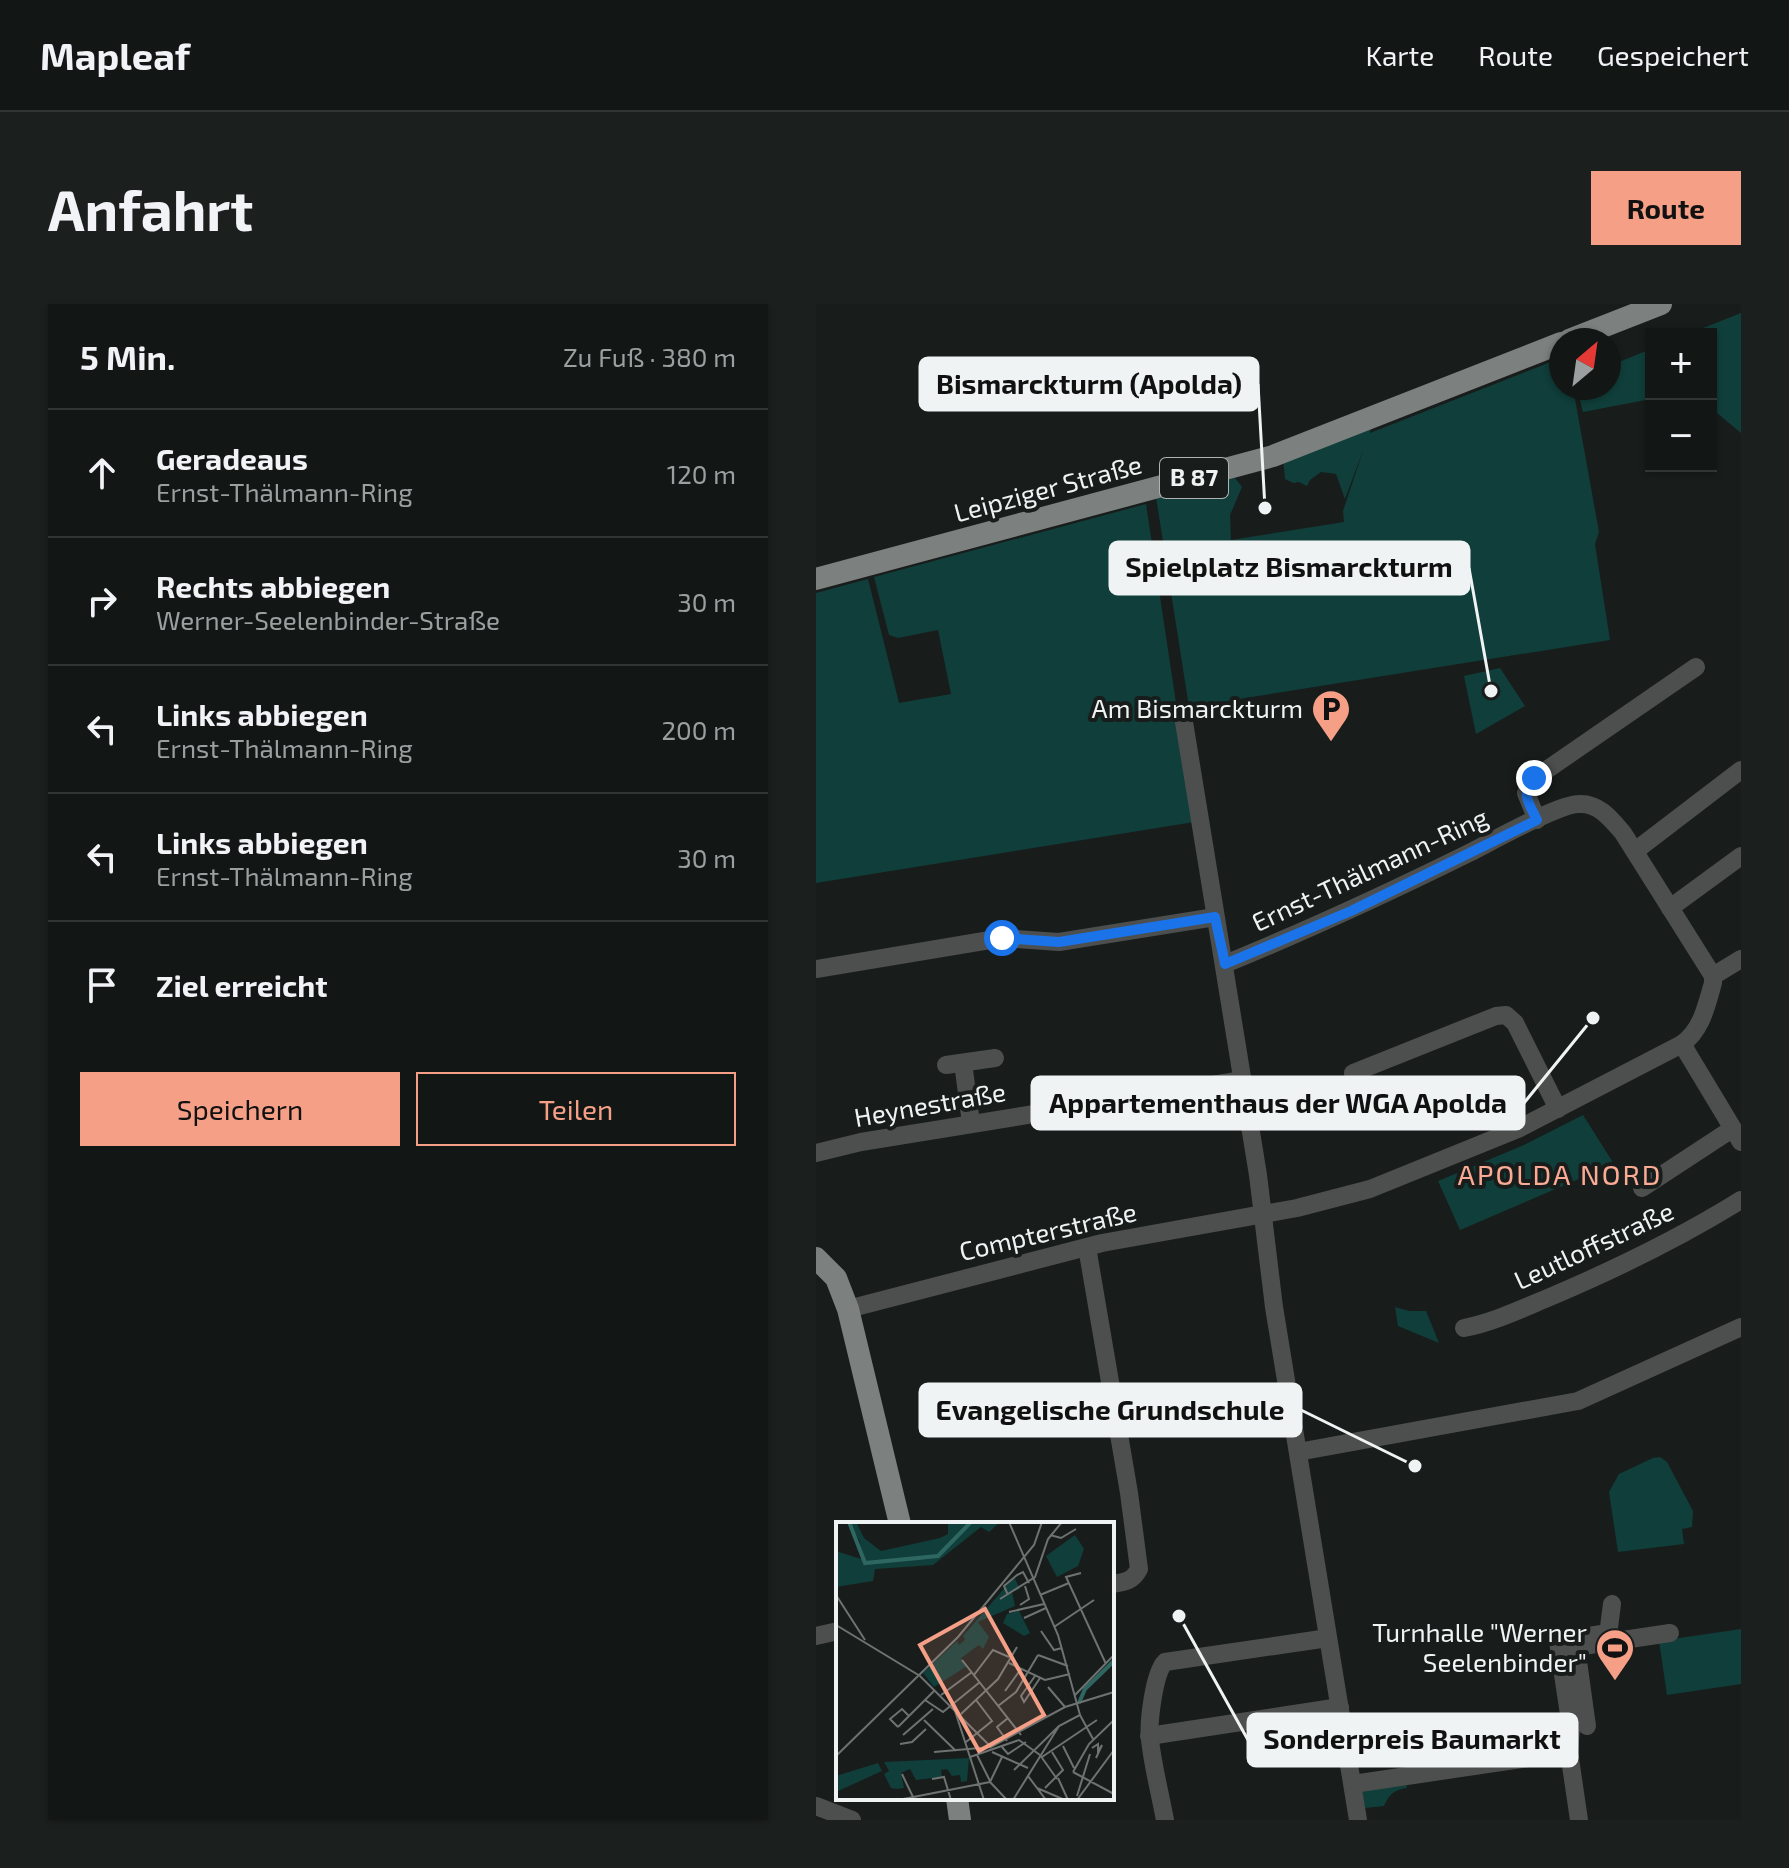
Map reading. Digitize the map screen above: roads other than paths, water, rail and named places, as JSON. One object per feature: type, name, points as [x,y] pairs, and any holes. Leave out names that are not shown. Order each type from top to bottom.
[{"type":"main road","points":[[1600,328],[1661,304]]},
{"type":"main road","name":"Leipziger Straße","points":[[816,579],[1273,456],[1549,348]]},
{"type":"main road","points":[[816,1258],[836,1278],[848,1309],[900,1522]]},
{"type":"main road","points":[[957,1800],[960,1820]]},
{"type":"street","points":[[1537,820],[1526,793],[1532,780],[1696,667]]},
{"type":"street","points":[[1184,722],[1243,1080],[1274,1307],[1358,1820]]},
{"type":"street","points":[[1635,851],[1741,770]]},
{"type":"street","name":"Ernst-Thälmann-Ring","points":[[1225,964],[1351,911],[1577,803],[1598,808],[1610,817],[1635,851],[1713,976]]},
{"type":"street","points":[[1670,908],[1741,856]]},
{"type":"street","name":"Ernst-Thälmann-Ring","points":[[816,969],[1002,938],[1059,942],[1215,917]]},
{"type":"street","points":[[1263,1214],[1332,1201],[1469,1150],[1558,1109],[1682,1044],[1700,1024],[1713,976],[1741,959]]},
{"type":"street","points":[[1353,1073],[1496,1016],[1506,1015],[1515,1023],[1558,1109]]},
{"type":"street","name":"Leutloffstraße","points":[[1642,1188],[1737,1136],[1682,1044]]},
{"type":"street","points":[[971,1123],[955,1064],[995,1058]]},
{"type":"street","name":"Heynestraße","points":[[816,1153],[971,1123],[1243,1080]]},
{"type":"street","name":"Leutloffstraße","points":[[1464,1328],[1488,1323],[1609,1272],[1689,1232],[1741,1200]]},
{"type":"street","name":"Compterstraße","points":[[848,1309],[1087,1247],[1263,1214]]},
{"type":"street","points":[[1087,1247],[1139,1569],[1127,1582],[1114,1584]]},
{"type":"street","points":[[1298,1452],[1578,1401],[1741,1327]]},
{"type":"street","points":[[1608,1638],[1612,1604]]},
{"type":"street","points":[[816,1636],[836,1631]]},
{"type":"street","points":[[1579,1820],[1569,1752],[1571,1728],[1558,1641],[1670,1633]]},
{"type":"street","points":[[1165,1820],[1149,1736],[1160,1667],[1165,1662],[1328,1638]]},
{"type":"street","points":[[1587,1726],[1576,1647],[1608,1638]]},
{"type":"street","points":[[1149,1736],[1340,1707]]},
{"type":"street","points":[[1353,1784],[1569,1752]]},
{"type":"street","points":[[816,1806],[852,1820]]},
{"type":"place","name":"Bismarckturm (Apolda)","points":[[1265,508]]},
{"type":"place","name":"Spielplatz Bismarckturm","points":[[1491,691]]},
{"type":"place","name":"Am Bismarckturm","points":[[1331,743]]},
{"type":"place","name":"Appartementhaus der WGA Apolda","points":[[1593,1018]]},
{"type":"place","name":"Evangelische Grundschule","points":[[1415,1466]]},
{"type":"place","name":"Sonderpreis Baumarkt","points":[[1179,1616]]},
{"type":"place","name":"Turnhalle \"Werner Seelenbinder\"","points":[[1615,1682]]},
{"type":"district","name":"APOLDA NORD","points":[[1560,1175]]}]
